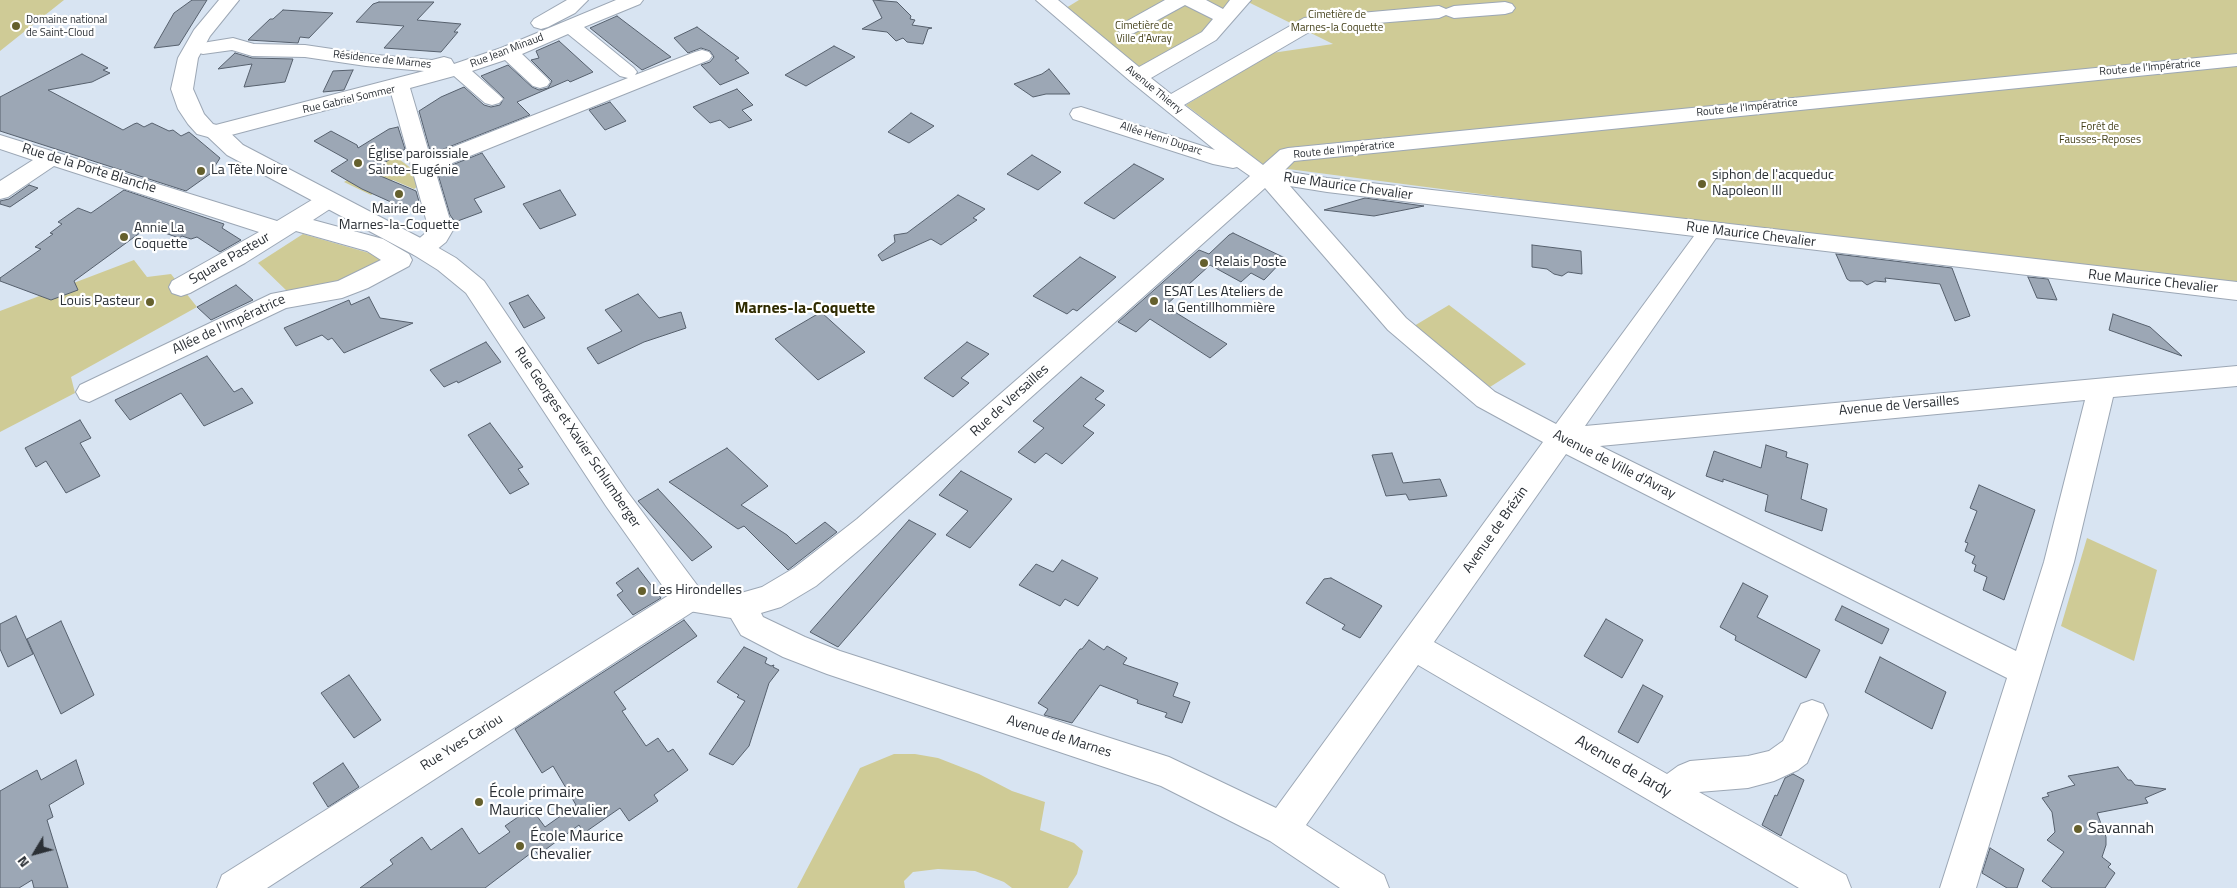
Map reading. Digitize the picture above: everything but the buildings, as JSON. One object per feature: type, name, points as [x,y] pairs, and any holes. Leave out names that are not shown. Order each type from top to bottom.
[{"type":"street","points":[[239,0],[223,10],[201,34],[188,58],[182,89],[189,109],[205,129],[216,132],[236,150],[328,200],[411,254]]},
{"type":"street","name":"Résidence de Marnes","points":[[204,48],[233,44],[252,50],[305,51],[366,60],[432,66],[456,60],[555,17],[578,0]]},
{"type":"street","name":"Rue Jean Minaud","points":[[399,86],[458,70],[508,52],[633,0]]},
{"type":"street","name":"Avenue Thierry","points":[[1046,0],[1170,104],[1265,175]]},
{"type":"street","points":[[1125,31],[1180,0]]},
{"type":"street","points":[[1191,0],[1225,18]]},
{"type":"street","points":[[1137,77],[1209,36],[1241,0]]},
{"type":"street","points":[[1170,104],[1343,0]]},
{"type":"street","points":[[1305,24],[1505,8]]},
{"type":"street","points":[[216,132],[197,98],[194,85],[198,62],[223,10]]},
{"type":"street","points":[[570,26],[627,72]]},
{"type":"street","points":[[508,52],[540,82]]},
{"type":"street","points":[[423,167],[702,56]]},
{"type":"street","name":"Route de l'Impératrice","points":[[1265,175],[1288,155],[1405,144],[1428,124],[1542,116],[1570,126],[2237,60]]},
{"type":"street","points":[[458,70],[492,99]]},
{"type":"street","name":"Rue Gabriel Sommer","points":[[216,132],[399,86],[441,230],[438,236],[411,254]]},
{"type":"street","name":"Allée Henri Duparc","points":[[1081,114],[1221,159],[1233,161],[1241,157]]},
{"type":"street","name":"Rue de la Porte Blanche","points":[[0,142],[179,197],[286,226],[411,254]]},
{"type":"street","points":[[0,192],[51,158]]},
{"type":"street","name":"Rue Maurice Chevalier","points":[[1265,175],[1328,185],[2237,291]]},
{"type":"street","name":"Avenue de Ville d'Avray","points":[[1265,175],[1278,187],[1398,324],[1486,398],[1561,439],[2025,671]]},
{"type":"street","name":"Rue de Versailles","points":[[741,606],[770,598],[784,590],[861,532],[1265,175]]},
{"type":"street","name":"Square Pasteur","points":[[181,287],[236,258],[328,200]]},
{"type":"street","name":"Avenue de Brézin","points":[[1282,829],[1710,230]]},
{"type":"street","name":"Allée de l'Impératrice","points":[[90,392],[280,300],[342,289],[411,254]]},
{"type":"street","name":"Rue Georges et Xavier Schlumberger","points":[[411,254],[447,264],[475,287],[616,498],[689,598]]},
{"type":"street","name":"Avenue de Versailles","points":[[1561,439],[2102,387],[2237,376]]},
{"type":"street","points":[[1958,888],[2059,562],[2102,387]]},
{"type":"street","points":[[689,598],[741,606]]},
{"type":"street","name":"Rue Yves Cariou","points":[[235,888],[689,598]]},
{"type":"street","name":"Avenue de Marnes","points":[[741,606],[752,626],[794,647],[838,664],[1169,773],[1282,829],[1371,888]]},
{"type":"street","name":"Avenue de Jardy","points":[[1413,646],[1833,888]]},
{"type":"street","points":[[1670,794],[1682,781],[1690,777],[1754,770],[1774,765],[1786,759],[1795,752],[1812,715]]},
{"type":"green space","name":"Domaine national de Saint-Cloud","points":[[0,0],[64,0],[0,51]]},
{"type":"green space","name":"Cimetière de Ville d'Avray","points":[[1079,0],[1234,0],[1205,34],[1140,70],[1066,8]]},
{"type":"green space","name":"Forêt de Fausses-Reposes","points":[[1244,0],[2237,0],[2237,284],[1526,200],[1265,166],[1186,105],[1272,53],[1333,44]]},
{"type":"green space","points":[[391,153],[412,169],[418,186],[414,189],[393,180],[371,195],[344,182]]},
{"type":"green space","points":[[303,234],[383,257],[379,268],[363,277],[288,292],[258,263]]},
{"type":"green space","points":[[134,260],[147,277],[171,274],[197,307],[71,377],[75,393],[0,432],[0,311]]},
{"type":"green space","points":[[1449,305],[1526,364],[1490,387],[1414,326]]},
{"type":"green space","points":[[2087,538],[2157,570],[2134,661],[2061,626]]},
{"type":"green space","points":[[894,754],[915,754],[938,758],[979,774],[1012,791],[1045,802],[1040,830],[1074,843],[1083,851],[1077,874],[1068,888],[1012,888],[1004,882],[975,871],[938,869],[913,872],[904,881],[905,888],[797,888],[860,768]]},
{"type":"place","name":"Domaine national de Saint-Cloud","points":[[16,26]]},
{"type":"place","name":"Église paroissiale Sainte-Eugénie","points":[[358,163]]},
{"type":"place","name":"La Tête Noire","points":[[201,171]]},
{"type":"place","name":"siphon de l'acqueduc Napoleon III","points":[[1702,184]]},
{"type":"place","name":"Mairie de Marnes-la-Coquette","points":[[399,194]]},
{"type":"place","name":"Annie La Coquette","points":[[124,237]]},
{"type":"place","name":"Relais Poste","points":[[1204,263]]},
{"type":"place","name":"ESAT Les Ateliers de la Gentillhommière","points":[[1154,301]]},
{"type":"place","name":"Louis Pasteur","points":[[150,302]]},
{"type":"place","name":"Les Hirondelles","points":[[642,591]]},
{"type":"place","name":"École primaire Maurice Chevalier","points":[[479,802]]},
{"type":"place","name":"Savannah","points":[[2078,829]]},
{"type":"place","name":"École Maurice Chevalier","points":[[520,846]]},
{"type":"district","name":"Marnes-la-Coquette","points":[[805,309]]},
{"type":"park label","name":"Cimetière de Marnes-la Coquette","points":[[1337,21]]}]
